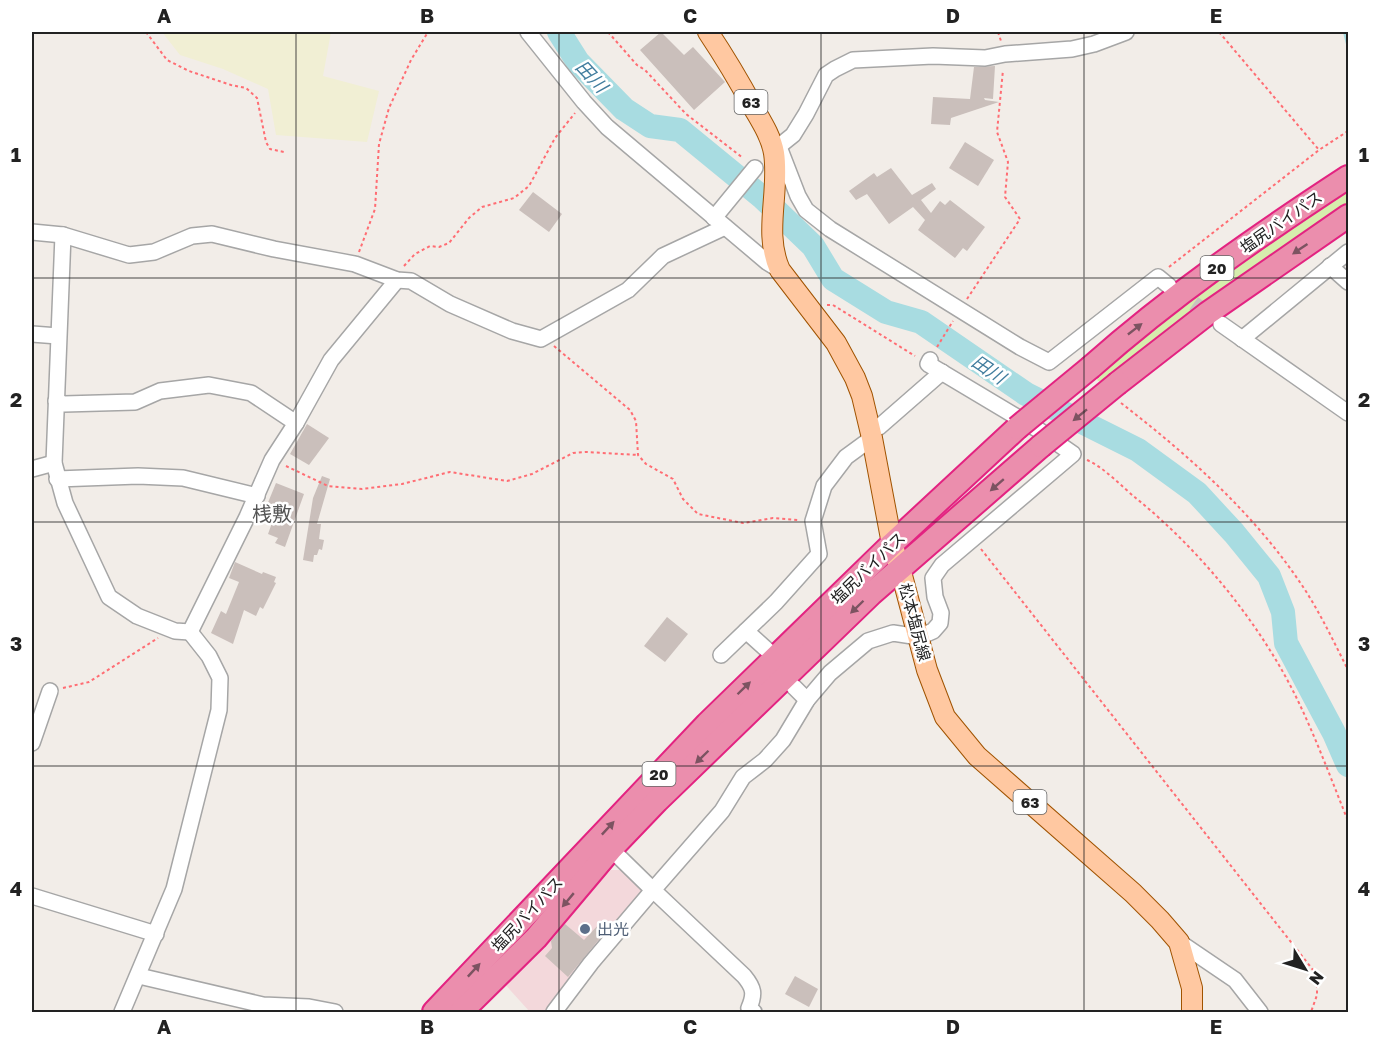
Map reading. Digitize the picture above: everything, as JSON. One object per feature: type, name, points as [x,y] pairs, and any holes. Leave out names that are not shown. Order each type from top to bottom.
[{"type":"highway","name":"塩尻バイパス","points":[[434,1012],[707,723],[892,544],[1017,428],[1183,292],[1278,223],[1348,177]]},
{"type":"highway","name":"塩尻バイパス","points":[[461,1012],[536,938],[611,849],[665,793],[871,594],[1041,446],[1120,393],[1208,313],[1348,216]]},
{"type":"main road","name":"松本塩尻線","points":[[708,32],[776,149],[772,243],[774,258],[780,270],[836,343],[862,396],[892,544],[920,637],[927,670],[945,717],[977,756],[1133,893],[1179,942],[1192,988],[1192,1012]]},
{"type":"street","points":[[528,32],[607,127],[780,270]]},
{"type":"street","points":[[1126,32],[1094,44],[1072,49],[1005,54],[985,58],[853,60],[826,75],[797,128],[776,149],[806,210],[830,229],[1049,362],[1163,281]]},
{"type":"street","points":[[32,232],[63,235],[129,255],[154,252],[192,236],[212,234],[274,249],[355,264],[395,279],[411,281],[450,304],[512,331],[541,339],[628,290],[663,256],[719,219],[754,169]]},
{"type":"street","points":[[63,235],[54,463],[57,479],[65,503],[109,597],[137,616],[175,632],[190,632]]},
{"type":"street","points":[[1242,339],[1348,252]]},
{"type":"street","points":[[1330,266],[1348,282]]},
{"type":"street","points":[[190,632],[257,496],[272,460],[296,423],[330,360],[395,279]]},
{"type":"street","points":[[1221,324],[1348,413]]},
{"type":"street","points":[[32,334],[58,336]]},
{"type":"street","points":[[554,1012],[591,963],[722,811],[743,777],[765,760],[783,740],[807,700],[830,673],[868,641],[893,633],[920,637],[933,631],[940,623],[941,613],[935,597],[933,578],[942,565],[1073,454],[929,362]]},
{"type":"street","points":[[721,655],[776,602],[819,554],[813,521],[824,486],[846,457],[942,372]]},
{"type":"street","points":[[56,401],[64,404],[135,402],[160,391],[209,385],[251,393],[296,423]]},
{"type":"street","points":[[32,470],[54,463]]},
{"type":"street","points":[[57,479],[138,476],[183,478],[257,496]]},
{"type":"street","points":[[746,631],[776,657]]},
{"type":"street","points":[[122,1012],[174,889],[219,710],[220,678],[209,656],[190,632]]},
{"type":"street","points":[[794,687],[807,700]]},
{"type":"street","points":[[32,743],[50,692]]},
{"type":"street","points":[[611,849],[752,985],[754,996],[749,1008],[753,1012]]},
{"type":"street","points":[[32,896],[156,933]]},
{"type":"street","points":[[1179,942],[1235,980],[1260,1012]]},
{"type":"street","points":[[139,976],[263,1005],[309,1007],[335,1012]]},
{"type":"path","points":[[146,32],[167,60],[189,71],[246,88],[257,98],[266,142],[270,149],[284,152]]},
{"type":"path","points":[[355,264],[375,209],[379,144],[389,108],[411,60],[428,32]]},
{"type":"path","points":[[608,32],[686,114],[754,169]]},
{"type":"path","points":[[1219,32],[1319,150]]},
{"type":"path","points":[[809,308],[819,304],[833,305],[929,362],[1020,219],[1005,197],[1008,162],[997,132],[1005,54]]},
{"type":"path","points":[[395,279],[415,254],[430,246],[439,247],[449,243],[469,218],[482,207],[514,198],[529,186],[555,138],[584,102]]},
{"type":"path","points":[[1163,281],[1319,150],[1348,131]]},
{"type":"path","points":[[541,339],[554,346],[630,410],[636,421],[638,455],[646,464],[673,479],[683,499],[698,514],[743,523],[773,518],[813,521]]},
{"type":"path","points":[[1120,393],[1246,513],[1307,593],[1348,670]]},
{"type":"path","points":[[272,460],[309,475],[328,486],[362,489],[402,484],[450,472],[507,481],[532,474],[573,453],[638,455]]},
{"type":"path","points":[[1073,454],[1092,462],[1151,510],[1220,580],[1257,630],[1298,701],[1348,821]]},
{"type":"path","points":[[972,538],[1317,975],[1317,994],[1311,1012]]},
{"type":"path","points":[[50,692],[89,682],[127,660],[169,628]]},
{"type":"shaded area","points":[[162,32],[331,32],[323,76],[379,91],[367,142],[276,135],[268,89],[223,69],[180,55]]},
{"type":"shaded area","name":"出光","points":[[611,870],[624,870],[644,889],[645,896],[550,1012],[530,1012],[502,981]]},
{"type":"green space","points":[[1348,186],[1348,203],[1100,382],[1097,380],[1122,351],[1178,306]]},
{"type":"building","points":[[661,32],[684,55],[693,47],[725,82],[694,110],[640,50]]},
{"type":"building","points":[[995,66],[993,99],[984,98],[999,102],[951,118],[950,125],[931,124],[933,97],[970,99],[974,67]]},
{"type":"building","points":[[965,142],[994,160],[978,186],[949,168]]},
{"type":"building","points":[[891,168],[912,195],[932,183],[936,189],[921,200],[931,213],[940,201],[945,205],[950,200],[985,227],[967,251],[963,248],[955,258],[918,230],[925,220],[913,207],[889,224],[867,194],[856,200],[849,191],[874,173],[877,177]]},
{"type":"building","points":[[533,192],[562,214],[549,232],[519,210]]},
{"type":"building","points":[[307,424],[329,438],[309,465],[290,454]]},
{"type":"building","points":[[322,476],[330,479],[317,524],[321,524],[319,539],[324,540],[322,550],[319,549],[317,555],[314,555],[313,562],[303,560],[313,498]]},
{"type":"building","points":[[276,483],[304,494],[285,547],[275,543],[278,538],[268,534],[277,509],[267,505]]},
{"type":"building","points":[[235,562],[262,574],[263,572],[276,577],[274,582],[276,583],[263,609],[260,607],[256,616],[244,610],[233,644],[211,633],[221,611],[226,614],[239,582],[229,578]]},
{"type":"building","points":[[667,617],[688,634],[665,662],[644,646]]},
{"type":"building","points":[[602,921],[609,927],[568,977],[545,956],[552,948],[551,941],[565,924],[584,940]]},
{"type":"building","points":[[795,976],[818,989],[809,1007],[785,994]]},
{"type":"waterway","name":"田川","points":[[559,32],[578,62],[624,109],[650,126],[680,130],[763,198],[813,246],[833,279],[886,312],[921,322],[1026,394],[1138,450],[1197,493],[1269,576],[1283,612],[1286,643],[1334,733],[1348,765]]},
{"type":"waterway","points":[[1345,32],[1348,44]]},
{"type":"tunnel","points":[[1175,290],[1214,318]]},
{"type":"place","name":"出光","points":[[585,929]]},
{"type":"district","name":"桟敷","points":[[272,513]]}]
